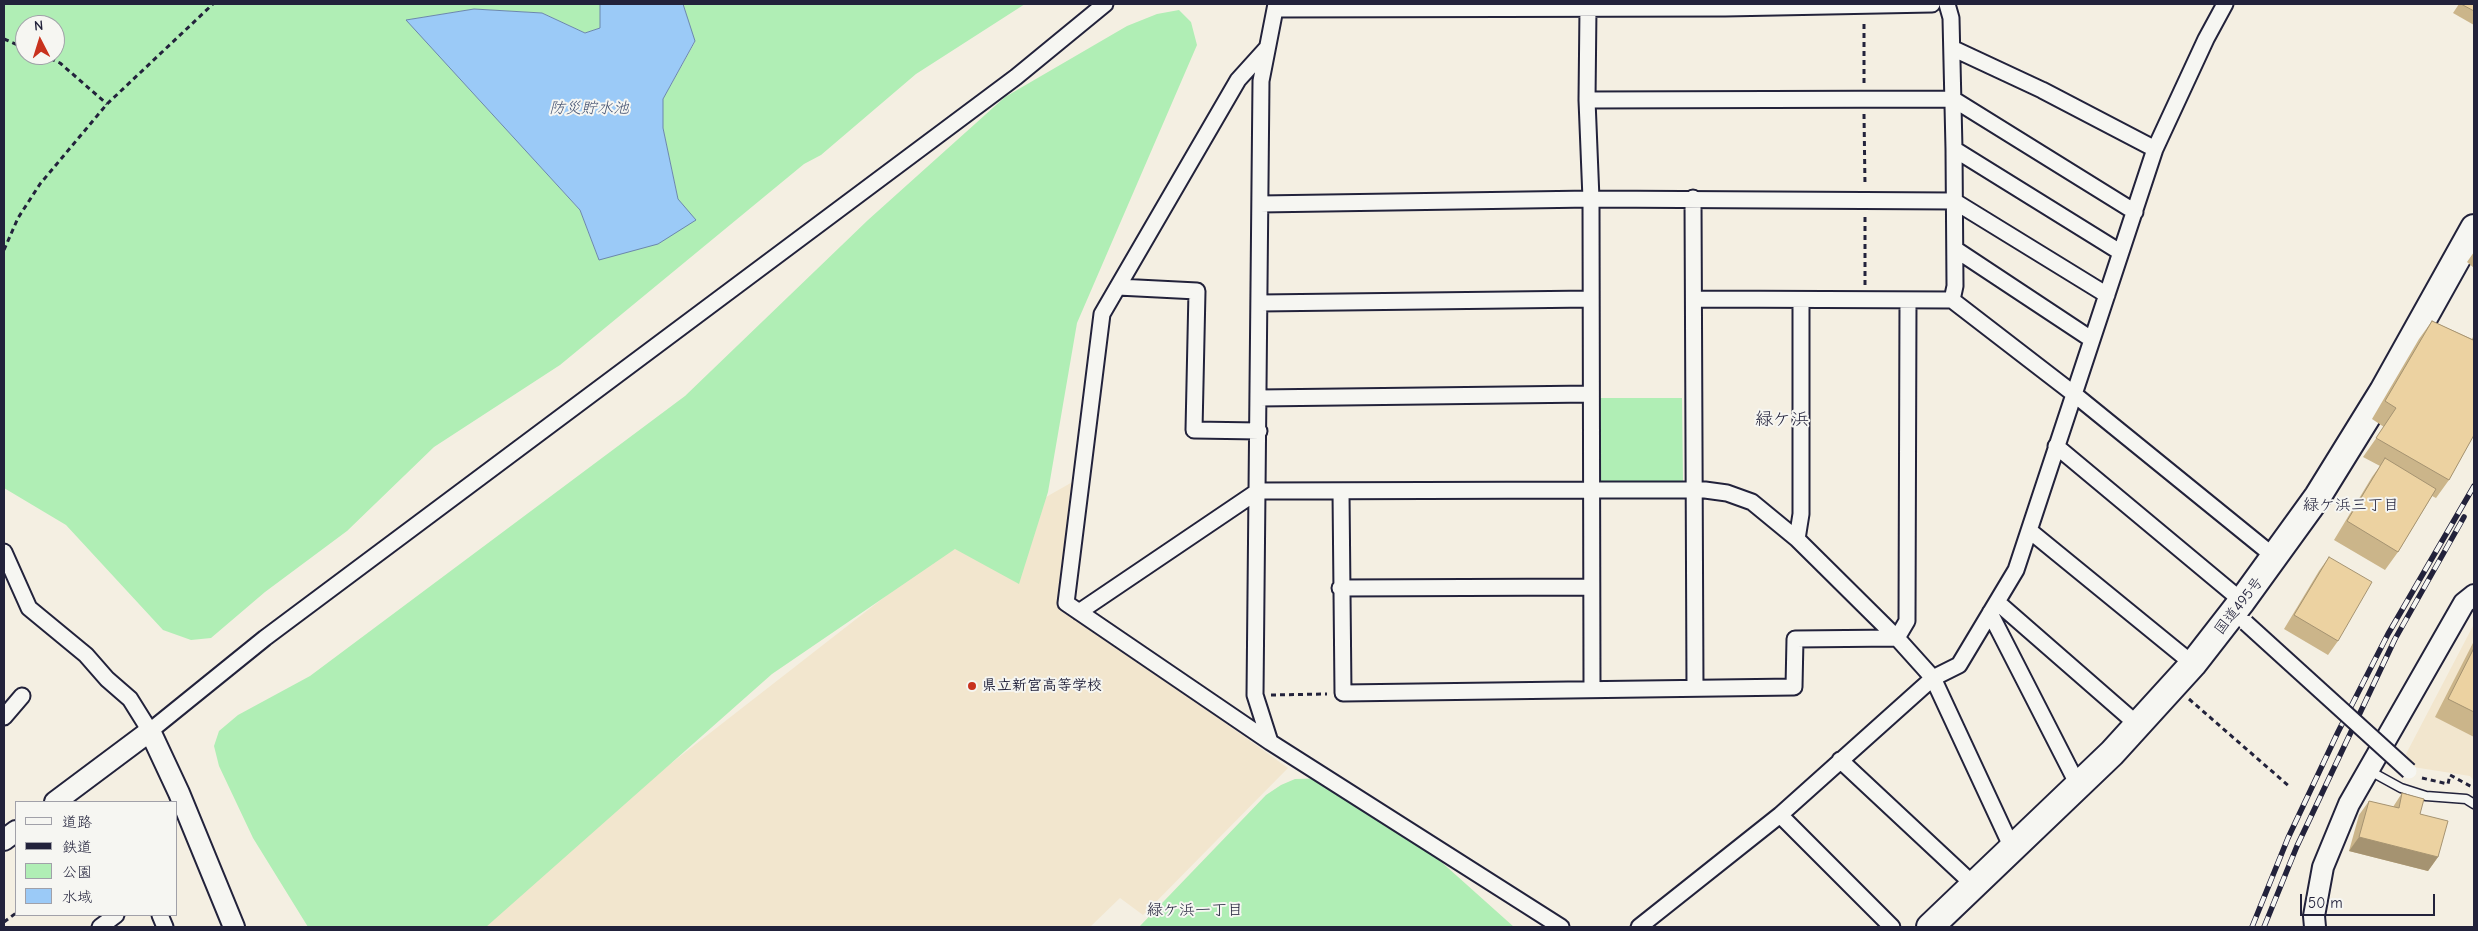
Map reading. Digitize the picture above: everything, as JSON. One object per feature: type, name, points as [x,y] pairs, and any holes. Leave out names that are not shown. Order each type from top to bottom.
[{"type":"highway","name":"国道495号","points":[[1930,927],[2079,787],[2244,612],[2276,558],[2318,496],[2383,391],[2474,228]]},
{"type":"street","points":[[55,801],[150,731],[265,638],[1016,77],[1105,4]]},
{"type":"street","points":[[1270,742],[1256,695],[1261,81],[1276,6],[1588,8],[1932,4]]},
{"type":"street","points":[[1947,4],[1951,18],[1954,149],[1955,286],[1952,300]]},
{"type":"street","points":[[1640,927],[1780,815],[1933,678],[1959,665],[2016,570],[2155,149],[2206,39],[2225,4]]},
{"type":"street","points":[[1588,8],[1587,100],[1592,198],[1590,587],[1592,688]]},
{"type":"street","points":[[1267,48],[1238,80],[1102,314],[1066,603],[1270,742],[1561,927]]},
{"type":"street","points":[[1952,48],[2042,90],[2155,149]]},
{"type":"street","points":[[1587,100],[1953,99],[2135,212]]},
{"type":"street","points":[[1954,149],[2120,252]]},
{"type":"street","points":[[1260,204],[1592,198],[1954,201],[2107,295]]},
{"type":"street","points":[[1693,198],[1695,299],[1693,490],[1695,688]]},
{"type":"street","points":[[1955,250],[2091,339]]},
{"type":"street","points":[[1118,287],[1198,291],[1194,430],[1259,431]]},
{"type":"street","points":[[1260,303],[1591,299]]},
{"type":"street","points":[[1695,299],[1952,300],[2074,394],[2276,558]]},
{"type":"street","points":[[1797,539],[1801,514],[1801,300]]},
{"type":"street","points":[[1897,638],[1907,621],[1908,300]]},
{"type":"street","points":[[1259,398],[1592,394]]},
{"type":"street","points":[[2056,446],[2244,612],[2409,771]]},
{"type":"street","points":[[1079,612],[1258,492],[1693,490],[1727,493],[1752,502],[1797,539],[1897,638],[1933,678],[2013,850]]},
{"type":"street","points":[[1341,492],[1340,588],[1343,693],[1592,688],[1794,687],[1795,639],[1897,638]]},
{"type":"street","points":[[2030,531],[2193,664]]},
{"type":"street","points":[[4,552],[29,608],[86,655],[107,679],[130,699],[150,731],[234,927]]},
{"type":"street","points":[[1340,588],[1590,587]]},
{"type":"street","points":[[2315,927],[2314,916],[2323,867],[2349,804],[2464,603],[2474,595]]},
{"type":"street","points":[[1994,607],[2138,725]]},
{"type":"street","points":[[1994,607],[2079,787]]},
{"type":"street","points":[[4,717],[22,696]]},
{"type":"street","points":[[1840,760],[1975,886]]},
{"type":"street","points":[[1780,815],[1892,927]]},
{"type":"street","points":[[4,840],[15,832]]},
{"type":"street","points":[[100,927],[115,916]]},
{"type":"lane","points":[[2368,770],[2400,788],[2426,796],[2466,799],[2474,804]]},
{"type":"path","points":[[4,250],[18,218],[40,184],[107,104],[212,4]]},
{"type":"path","points":[[1864,6],[1865,300]]},
{"type":"path","points":[[63,65],[107,104]]},
{"type":"path","points":[[2174,686],[2290,787]]},
{"type":"path","points":[[1256,695],[1343,693]]},
{"type":"path","points":[[2409,771],[2416,777],[2448,784],[2450,775],[2474,788]]},
{"type":"path","points":[[4,922],[15,914]]},
{"type":"shaded area","name":"県立新宮高等学校","points":[[1083,476],[1059,604],[1288,768],[1143,915],[1120,898],[1090,927],[461,927],[923,567]]},
{"type":"shaded area","points":[[2474,624],[2474,781],[2470,776],[2413,767],[2406,754]]},
{"type":"green space","points":[[4,4],[600,4],[600,28],[585,33],[542,13],[474,9],[407,20],[580,210],[599,260],[678,199],[663,128],[663,99],[695,42],[683,4],[1025,4],[916,74],[821,155],[804,164],[560,365],[434,447],[347,531],[265,592],[211,638],[191,640],[163,630],[66,525],[4,488]]},
{"type":"green space","points":[[1179,10],[1191,22],[1197,45],[1077,323],[1048,492],[1019,584],[955,549],[772,674],[486,927],[308,927],[253,838],[219,766],[214,746],[219,731],[238,715],[310,676],[685,396],[868,220],[1005,97],[1127,26],[1157,14]]},
{"type":"green space","points":[[1598,398],[1682,398],[1683,481],[1598,482]]},
{"type":"green space","points":[[1329,778],[1381,808],[1514,927],[1139,927],[1266,795],[1281,785],[1295,779]]},
{"type":"water","name":"防災貯水池","points":[[600,4],[683,4],[695,41],[663,99],[663,128],[678,199],[696,220],[658,244],[599,260],[580,210],[406,20],[474,9],[542,13],[585,33],[600,28]]},
{"type":"building","points":[[2461,4],[2474,4],[2474,11]]},
{"type":"building","points":[[2432,321],[2473,340],[2474,337],[2474,435],[2449,480],[2376,438],[2396,408],[2385,401]]},
{"type":"building","points":[[2385,458],[2436,489],[2398,552],[2347,521]]},
{"type":"building","points":[[2329,557],[2372,582],[2338,641],[2294,615]]},
{"type":"building","points":[[2474,648],[2474,712],[2448,699]]},
{"type":"building","points":[[2402,793],[2424,799],[2420,814],[2448,821],[2438,857],[2359,837],[2369,801],[2399,808]]},
{"type":"railway","points":[[2252,927],[2288,838],[2338,732],[2388,634],[2474,486]]},
{"type":"railway","points":[[2264,927],[2297,846],[2395,639],[2464,517]]},
{"type":"place","name":"県立新宮高等学校","points":[[972,686]]},
{"type":"district","name":"緑ケ浜","points":[[1782,420]]},
{"type":"district","name":"緑ケ浜三丁目","points":[[2351,505]]},
{"type":"district","name":"緑ケ浜一丁目","points":[[1195,910]]}]
